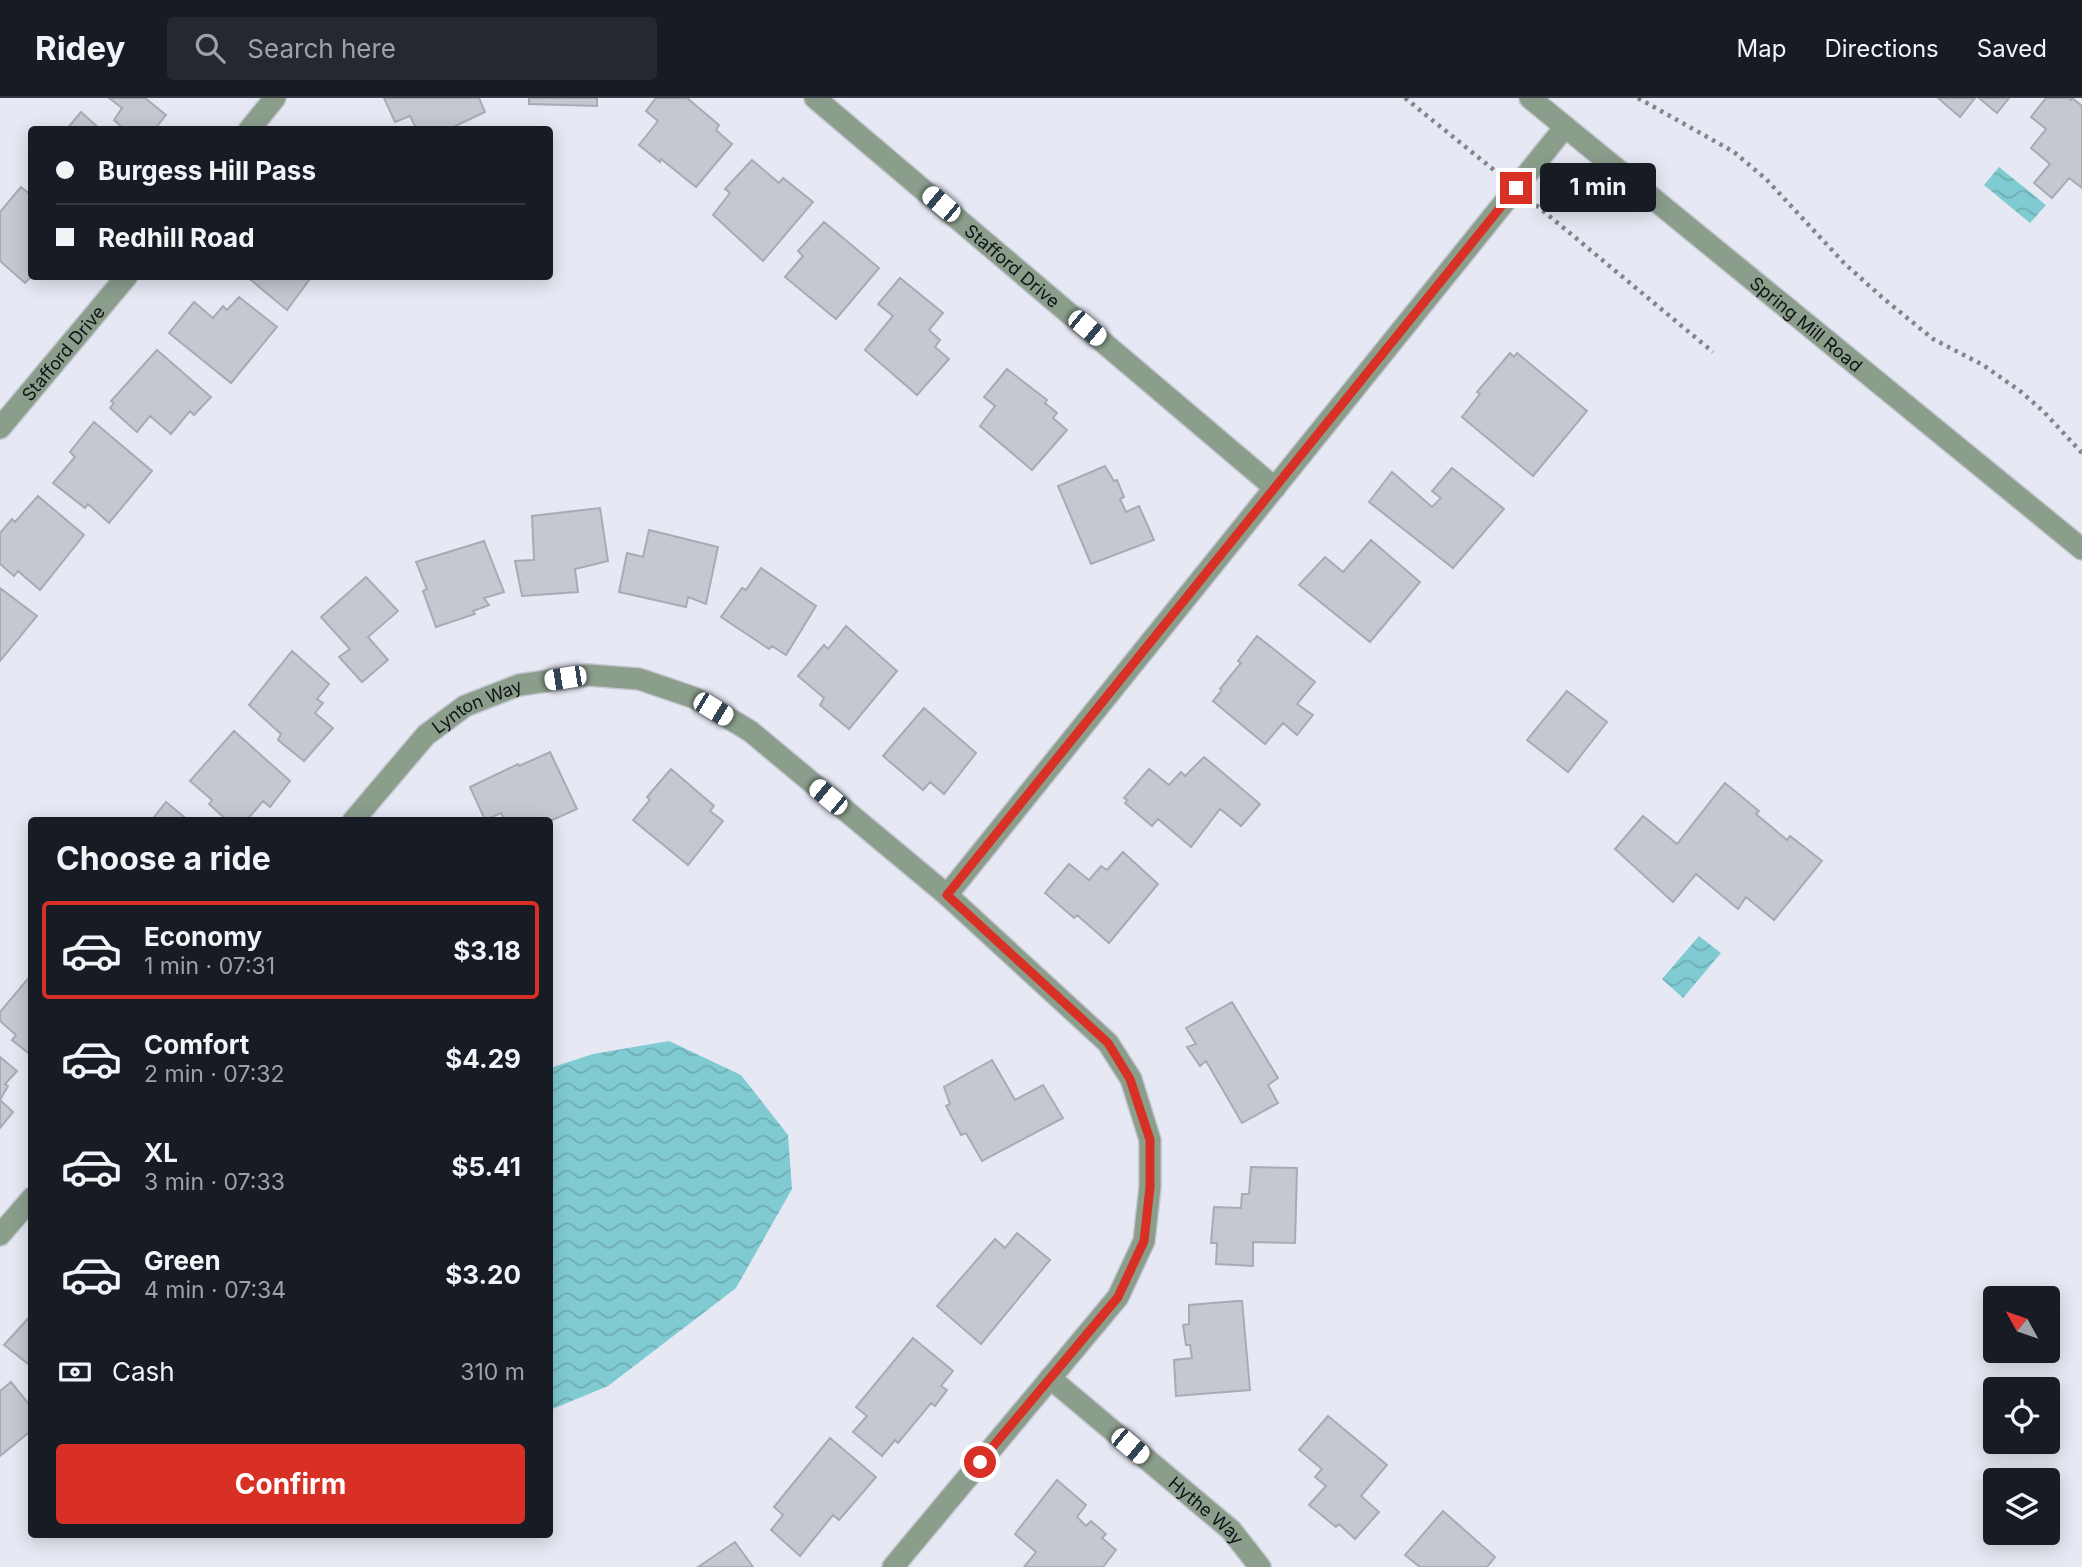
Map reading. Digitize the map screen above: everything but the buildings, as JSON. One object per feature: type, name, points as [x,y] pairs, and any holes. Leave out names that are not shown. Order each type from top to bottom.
[{"type":"street","points":[[252,126],[275,98]]},
{"type":"street","name":"Stafford Drive","points":[[815,98],[1275,488]]},
{"type":"street","name":"Spring Mill Road","points":[[1530,98],[2082,549]]},
{"type":"street","points":[[947,895],[1565,127]]},
{"type":"street","name":"Stafford Drive","points":[[0,428],[124,280]]},
{"type":"street","name":"Lynton Way","points":[[356,817],[426,735],[465,706],[519,685],[588,675],[639,679],[695,698],[750,731],[947,895],[1108,1043],[1130,1079],[1150,1140],[1150,1187],[1144,1241],[1118,1297],[893,1567]]},
{"type":"street","points":[[0,1235],[28,1203]]},
{"type":"street","name":"Hythe Way","points":[[1050,1378],[1231,1530],[1260,1567]]},
{"type":"path","points":[[1405,98],[1713,352]]},
{"type":"path","points":[[1638,98],[1734,152],[1766,179],[1844,263],[1884,299],[1933,339],[1983,365],[2020,391],[2043,411],[2082,453]]},
{"type":"water","points":[[1999,167],[2046,205],[2030,223],[1984,185]]},
{"type":"water","points":[[1699,936],[1721,953],[1683,998],[1662,979]]},
{"type":"water","points":[[669,1041],[741,1075],[788,1135],[792,1189],[736,1288],[608,1386],[553,1409],[553,1067],[593,1054]]},
{"type":"route","points":[[980,1462],[1118,1297],[1144,1241],[1150,1187],[1150,1140],[1130,1079],[1108,1043],[947,895],[1516,188]]}]
